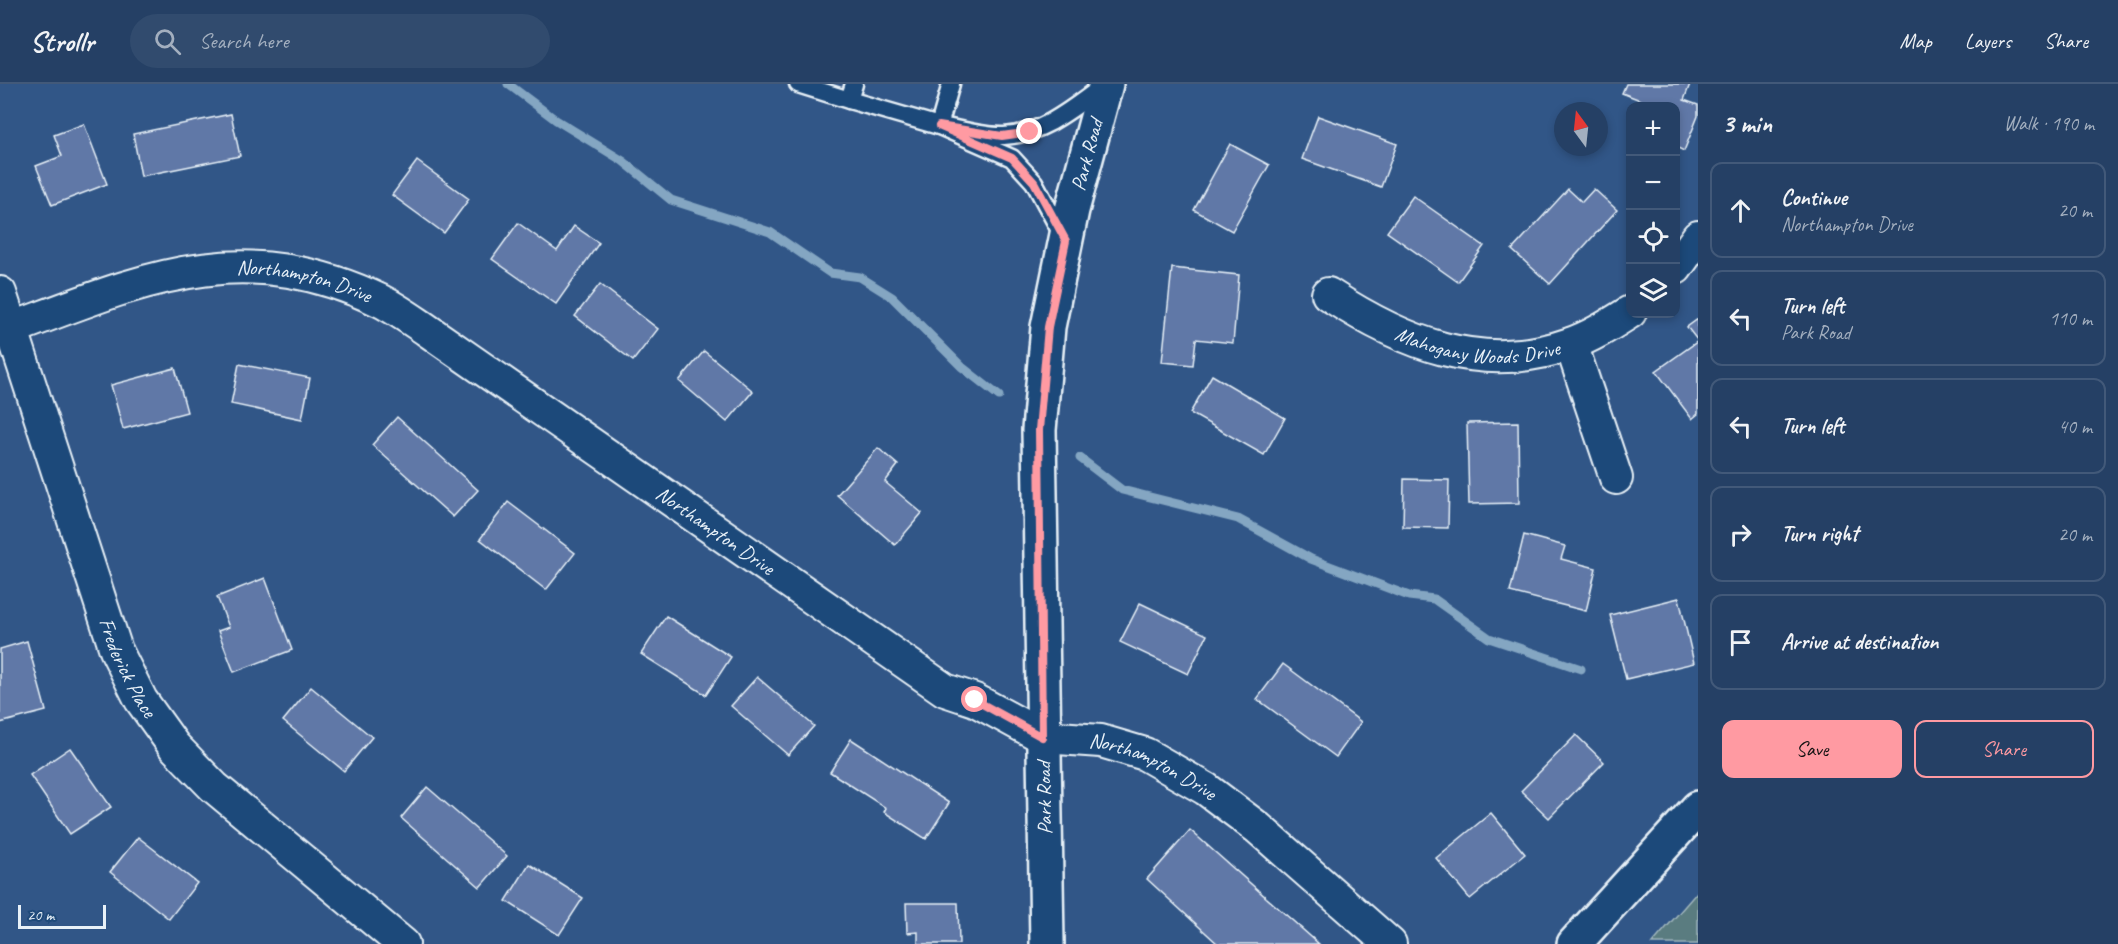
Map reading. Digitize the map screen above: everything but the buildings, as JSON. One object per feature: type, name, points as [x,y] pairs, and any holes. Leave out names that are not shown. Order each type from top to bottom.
[{"type":"main road","name":"Park Road","points":[[1047,944],[1039,430],[1048,327],[1066,241],[1106,84]]},
{"type":"main road","points":[[1574,944],[1698,808]]},
{"type":"street","points":[[1679,264],[1698,237]]},
{"type":"street","name":"Northampton Drive","points":[[6,331],[163,275],[218,267],[268,268],[332,281],[382,302],[427,330],[945,690],[975,700],[1042,737],[1101,741],[1130,747],[1206,789],[1258,828],[1390,944]]},
{"type":"street","name":"Frederick Place","points":[[0,293],[6,331],[116,650],[141,700],[174,746],[214,787],[403,944]]},
{"type":"street","name":"Mahogany Woods Drive","points":[[1328,294],[1369,321],[1436,349],[1484,357],[1537,354],[1571,344],[1626,314]]},
{"type":"street","points":[[1571,344],[1616,478]]},
{"type":"lane","points":[[798,84],[851,92],[939,126],[1012,158],[1034,182],[1066,241]]},
{"type":"lane","points":[[939,126],[951,84]]},
{"type":"lane","points":[[939,126],[1002,136],[1030,132],[1057,120],[1106,84]]},
{"type":"green space","points":[[1698,891],[1698,944],[1652,944]]},
{"type":"waterway","points":[[508,84],[556,120],[623,161],[671,200],[770,232],[830,273],[860,277],[892,297],[962,367],[999,396]]},
{"type":"waterway","points":[[1080,458],[1122,490],[1238,519],[1311,559],[1409,596],[1434,599],[1489,638],[1581,669]]},
{"type":"route","points":[[975,700],[1042,737],[1039,430],[1048,327],[1066,241],[1034,182],[1012,158],[939,126],[1002,136],[1030,132]]}]
